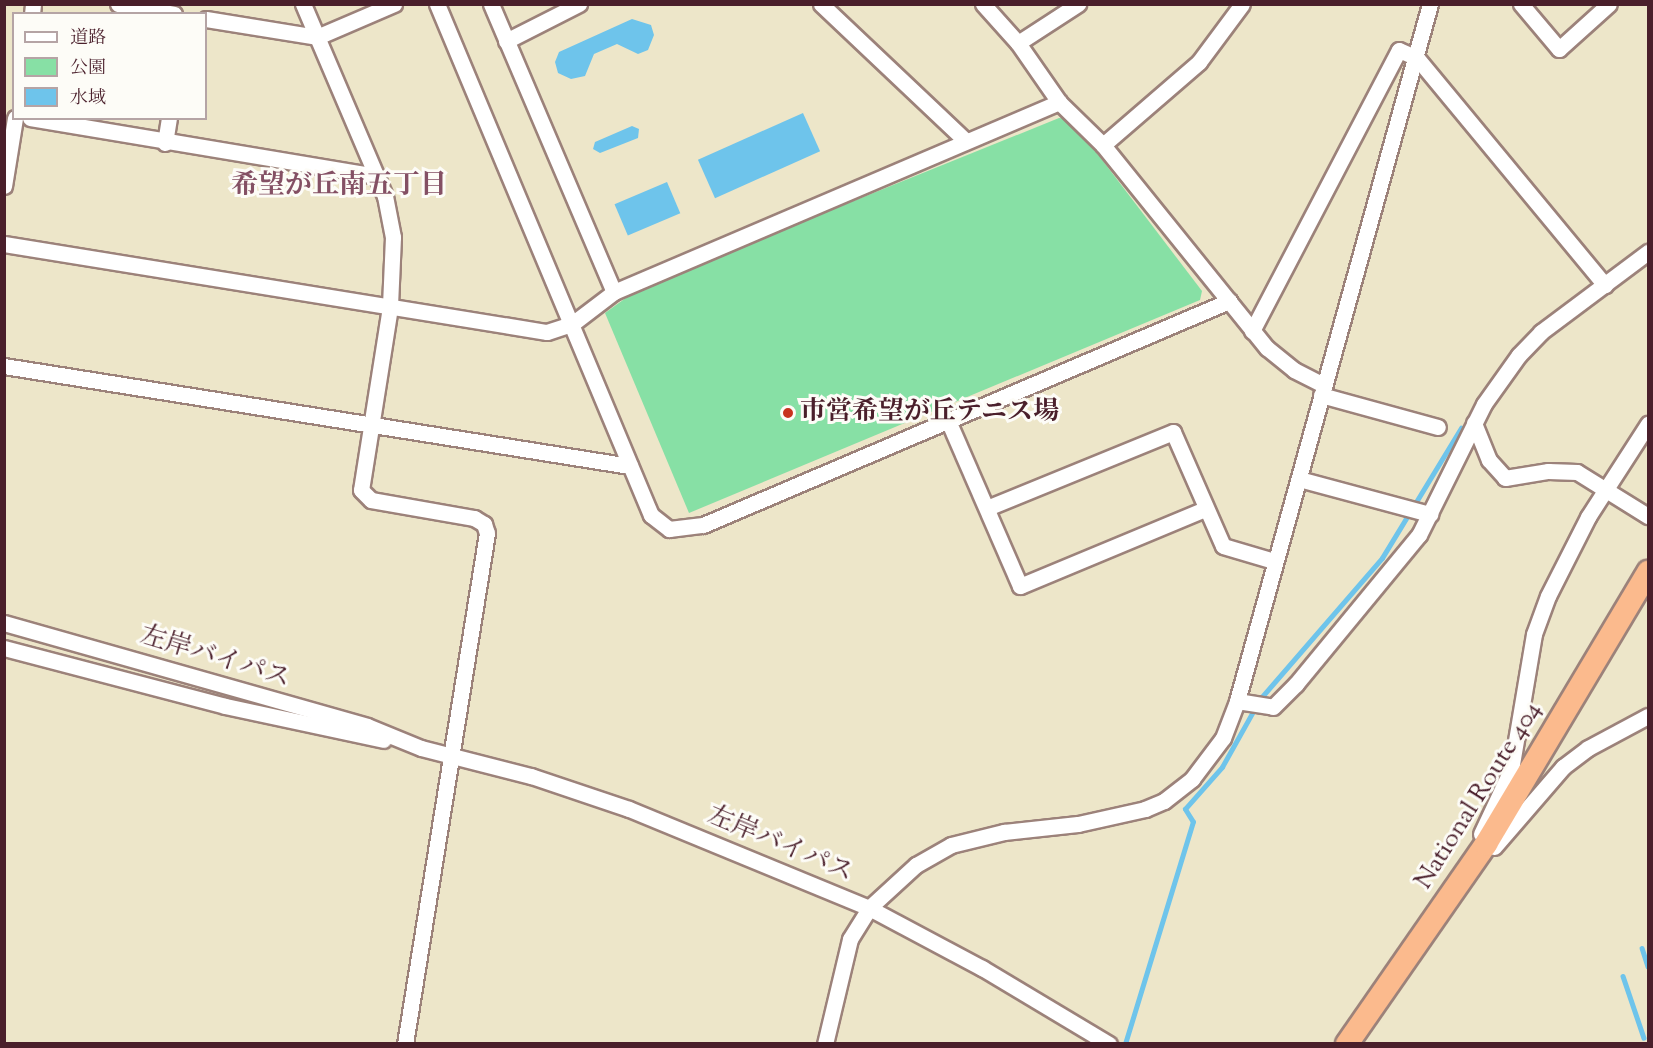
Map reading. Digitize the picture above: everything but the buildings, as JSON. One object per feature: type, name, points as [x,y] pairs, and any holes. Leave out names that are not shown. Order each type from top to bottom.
[{"type":"highway","name":"National Route 404","points":[[1347,1044],[1486,844],[1648,572]]},
{"type":"street","points":[[118,4],[163,12]]},
{"type":"street","points":[[303,4],[385,196],[393,237],[390,307],[361,490],[371,500],[474,518],[484,524],[487,533],[454,755],[405,1044]]},
{"type":"street","points":[[207,19],[316,37],[394,4]]},
{"type":"street","points":[[437,4],[630,466],[657,523],[669,529],[692,529],[947,418],[1229,301]]},
{"type":"street","points":[[490,4],[614,292]]},
{"type":"street","points":[[506,41],[579,4]]},
{"type":"street","points":[[821,4],[966,141]]},
{"type":"street","points":[[983,4],[1018,43],[1059,102],[1102,145],[1252,331],[1294,370],[1323,390],[1438,427]]},
{"type":"street","points":[[1018,43],[1078,4]]},
{"type":"street","points":[[1102,145],[1199,62],[1242,4]]},
{"type":"street","points":[[825,1044],[844,957],[869,908],[916,865],[951,845],[1004,832],[1120,816],[1164,801],[1204,767],[1223,738],[1237,701],[1430,4]]},
{"type":"street","points":[[1521,4],[1559,49],[1609,4]]},
{"type":"street","points":[[1252,331],[1336,166],[1363,123],[1395,52],[1408,52],[1416,58],[1605,285]]},
{"type":"street","points":[[4,244],[547,332],[572,324],[614,292],[1059,102]]},
{"type":"street","points":[[4,186],[14,120]]},
{"type":"street","points":[[41,120],[165,143],[376,176]]},
{"type":"street","points":[[165,143],[169,120]]},
{"type":"street","points":[[1237,701],[1263,708],[1280,700],[1394,569],[1430,514],[1474,423],[1519,355],[1540,333],[1648,252]]},
{"type":"street","points":[[4,366],[630,466]]},
{"type":"street","points":[[947,418],[1020,586],[1205,508]]},
{"type":"street","points":[[1474,423],[1489,460],[1505,478],[1563,470],[1592,478],[1606,490],[1648,516]]},
{"type":"street","points":[[1420,941],[1481,834],[1511,770],[1534,634],[1564,560],[1648,424]]},
{"type":"street","points":[[987,508],[1173,432],[1223,546],[1274,561]]},
{"type":"street","points":[[1299,479],[1430,514]]},
{"type":"street","name":"左岸バイパス","points":[[4,622],[367,726],[410,744]]},
{"type":"street","name":"左岸バイパス","points":[[4,648],[282,720],[410,744],[454,755],[629,809],[869,908],[982,968],[1109,1044]]},
{"type":"street","points":[[1420,941],[1544,786],[1588,748],[1648,716]]},
{"type":"green space","name":"市営希望が丘テニス場","points":[[1059,118],[1071,119],[1202,291],[1200,300],[689,513],[605,313],[641,287]]},
{"type":"water","points":[[632,19],[651,25],[654,35],[648,50],[638,54],[617,44],[594,54],[585,76],[571,79],[558,73],[555,62],[559,52]]},
{"type":"water","points":[[803,113],[820,151],[715,198],[698,160]]},
{"type":"water","points":[[632,126],[639,129],[638,138],[600,153],[593,149],[595,142]]},
{"type":"water","points":[[667,182],[680,213],[628,236],[615,204]]},
{"type":"waterway","points":[[1125,1044],[1193,822],[1185,809],[1222,767],[1260,699],[1382,558],[1461,428]]},
{"type":"waterway","points":[[1642,948],[1648,966]]},
{"type":"waterway","points":[[1623,976],[1644,1038]]},
{"type":"place","name":"市営希望が丘テニス場","points":[[788,413]]},
{"type":"district","name":"希望が丘南五丁目","points":[[339,187]]}]
